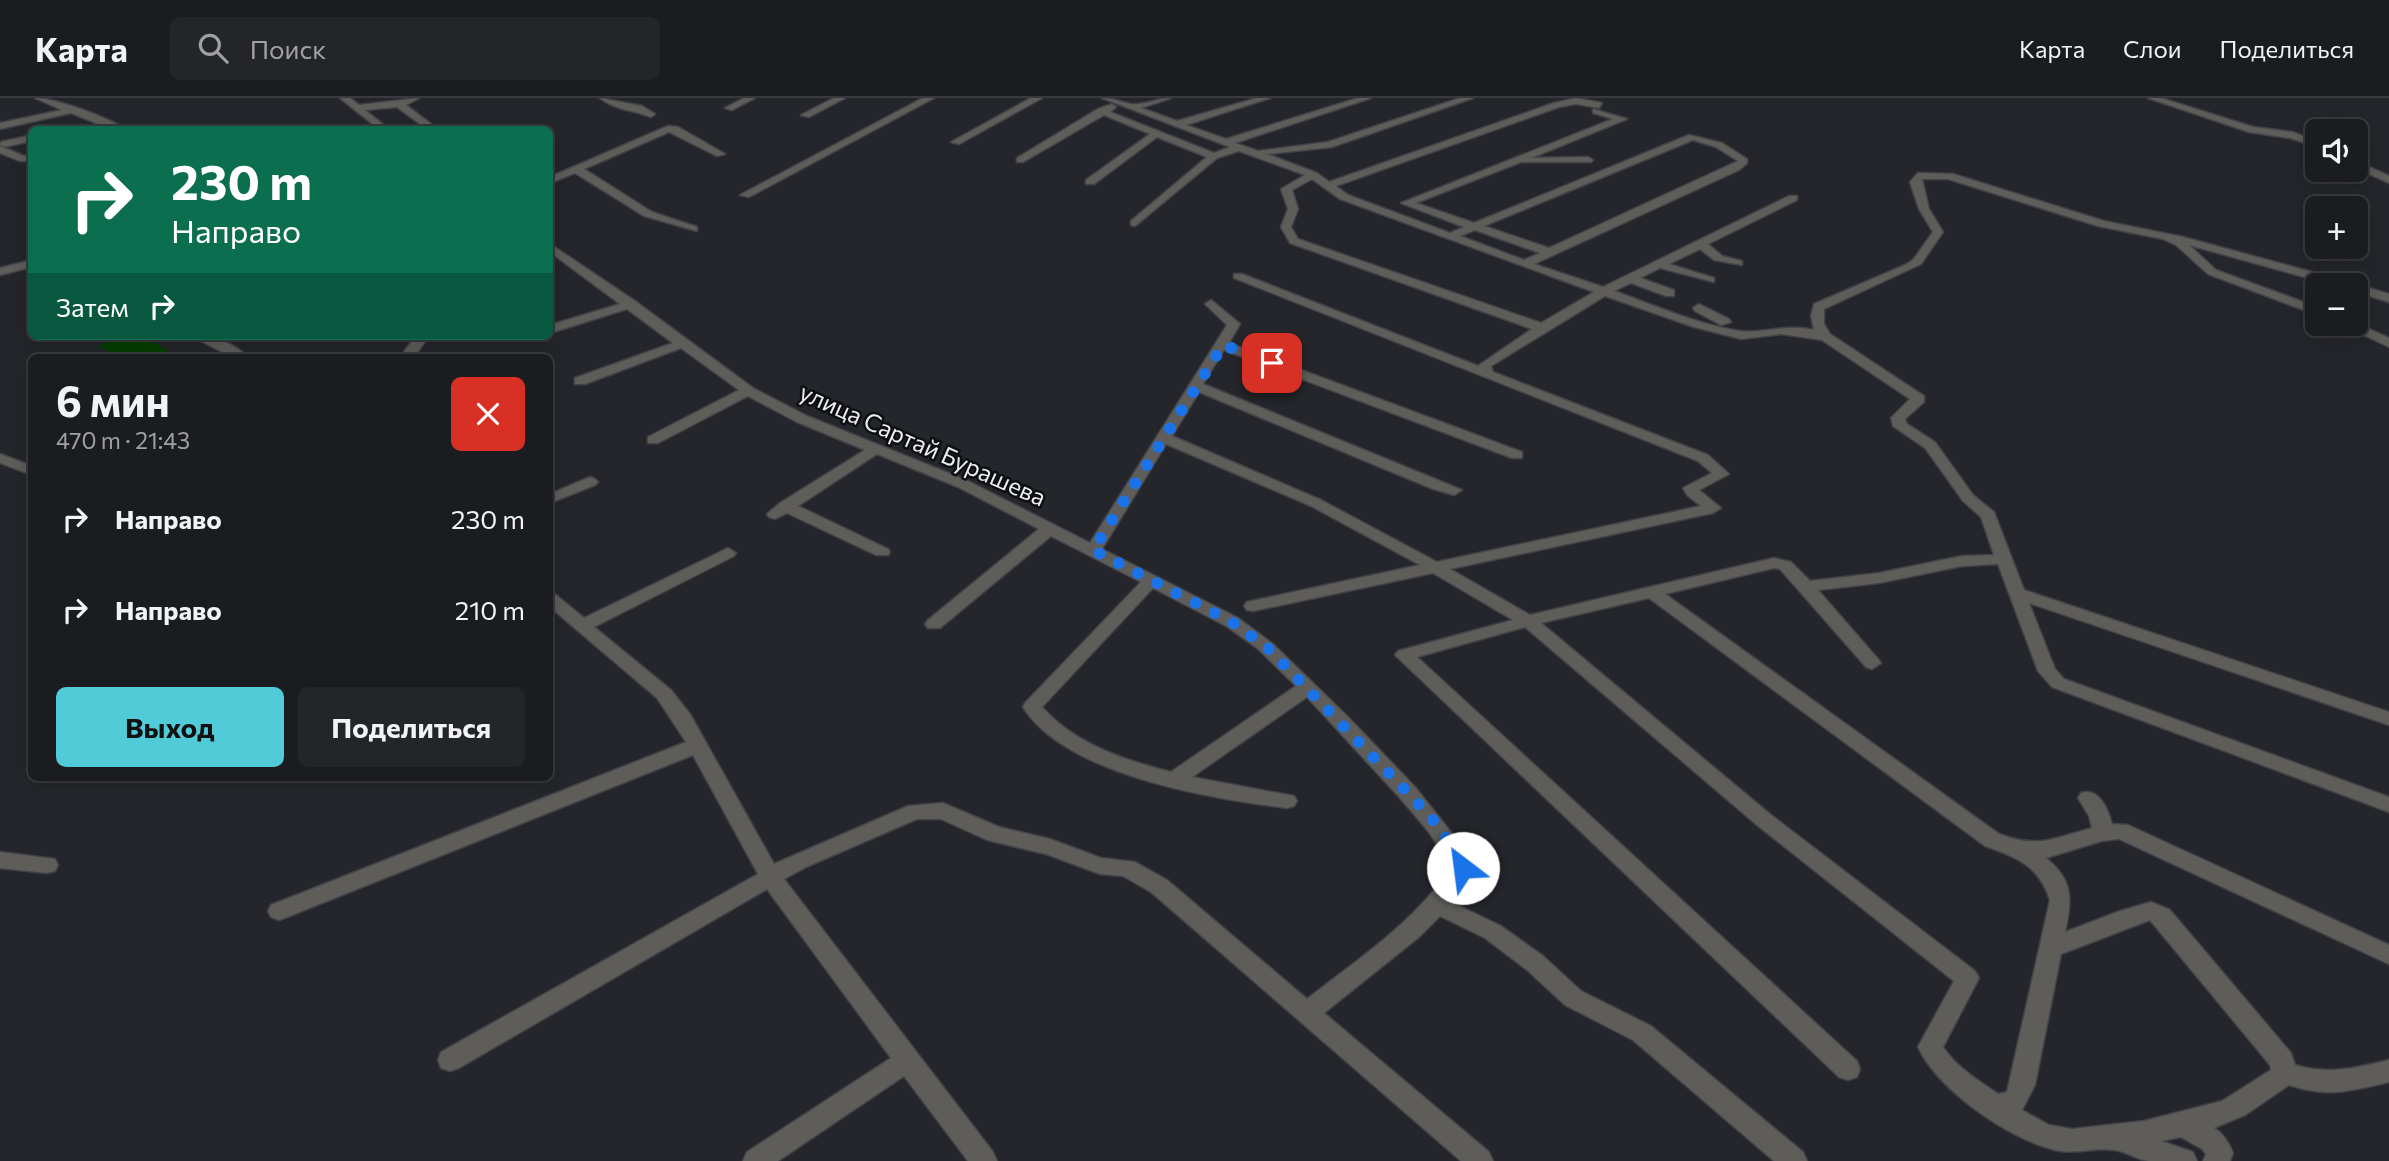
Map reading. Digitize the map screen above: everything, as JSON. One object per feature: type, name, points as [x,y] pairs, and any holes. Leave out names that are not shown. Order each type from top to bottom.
[{"type":"street","points":[[39,98],[113,126]]},
{"type":"street","points":[[344,98],[381,126]]},
{"type":"street","points":[[359,108],[399,104],[415,98]]},
{"type":"street","points":[[604,98],[620,107],[639,108],[651,114]]},
{"type":"street","points":[[729,108],[751,98]]},
{"type":"street","points":[[806,115],[841,98]]},
{"type":"street","points":[[745,195],[930,98]]},
{"type":"street","points":[[956,142],[1038,98]]},
{"type":"street","points":[[1135,107],[1167,98]]},
{"type":"street","points":[[1178,124],[1266,98]]},
{"type":"street","points":[[1228,142],[1367,98]]},
{"type":"street","points":[[1258,152],[1329,145],[1469,98]]},
{"type":"street","points":[[2152,98],[2252,130],[2292,135],[2305,140]]},
{"type":"street","points":[[1020,160],[1101,111],[1111,100],[1240,147],[1309,165],[1344,180]]},
{"type":"street","points":[[1330,185],[1568,102],[1597,108],[1622,120],[1384,212]]},
{"type":"street","points":[[399,104],[429,126]]},
{"type":"street","points":[[5,125],[75,110]]},
{"type":"street","points":[[1101,111],[1214,156]]},
{"type":"street","points":[[5,125],[28,135]]},
{"type":"street","points":[[553,179],[668,129],[675,130],[720,154]]},
{"type":"street","points":[[1090,182],[1158,132]]},
{"type":"street","points":[[1451,236],[1692,137],[1719,145],[1744,162],[1524,264]]},
{"type":"street","points":[[1,146],[28,138]]},
{"type":"street","points":[[1,146],[23,159],[28,158]]},
{"type":"street","points":[[1135,223],[1214,156],[1240,147]]},
{"type":"street","points":[[1258,152],[1313,175],[1344,197],[1524,264],[1743,338],[1759,331]]},
{"type":"street","points":[[1533,155],[1555,162]]},
{"type":"street","points":[[1516,161],[1588,160]]},
{"type":"street","points":[[575,168],[648,214],[693,229]]},
{"type":"street","points":[[2368,170],[2389,180]]},
{"type":"street","points":[[1826,337],[1817,322],[1805,310],[1854,294],[1917,262],[1938,232],[1917,190],[1915,177],[1922,174],[1949,176],[2119,229],[2166,236],[2305,274]]},
{"type":"street","points":[[1313,175],[1286,189],[1293,209],[1286,227],[1294,241],[1542,328]]},
{"type":"street","points":[[1487,374],[1484,365],[1495,357],[1604,292],[1793,198]]},
{"type":"street","points":[[1409,202],[1552,253]]},
{"type":"street","points":[[2166,236],[2180,243],[2212,272],[2305,307]]},
{"type":"street","points":[[1702,245],[1715,256],[1738,263]]},
{"type":"street","name":"улица Сартай Бурашева","points":[[553,249],[748,391],[802,419],[963,484],[1232,622],[1268,648],[1430,816],[1462,859],[1463,868],[1437,905]]},
{"type":"street","points":[[1669,262],[1715,256]]},
{"type":"street","points":[[1669,262],[1710,280]]},
{"type":"street","points":[[0,272],[28,264]]},
{"type":"street","points":[[1238,276],[1703,458],[1722,474],[1691,488],[1692,492],[1713,508],[1253,606]]},
{"type":"street","points":[[1632,279],[1670,293]]},
{"type":"street","points":[[2368,292],[2389,298]]},
{"type":"street","points":[[553,328],[631,304]]},
{"type":"street","points":[[1093,550],[1234,324],[1211,304]]},
{"type":"street","points":[[1699,308],[1716,319],[1759,331],[1808,332],[1826,337],[1919,399],[1898,418],[1900,426],[1930,445],[1968,498],[1989,515],[2006,559],[2015,593],[2048,671],[2059,683],[2389,805]]},
{"type":"street","points":[[2368,333],[2389,342]]},
{"type":"street","points":[[208,340],[236,354]]},
{"type":"street","points":[[214,342],[221,340]]},
{"type":"street","points":[[409,354],[420,340]]},
{"type":"street","points":[[580,381],[684,343]]},
{"type":"street","points":[[1223,345],[1517,455]]},
{"type":"street","points":[[1445,358],[1475,360],[1495,357]]},
{"type":"street","points":[[1197,386],[1297,430],[1454,490]]},
{"type":"street","points":[[653,440],[748,391]]},
{"type":"street","points":[[1165,438],[1316,503],[1436,566],[1528,621],[1765,820],[1967,978],[1930,1047],[1939,1066],[1995,1107],[2055,1139],[2097,1141],[2183,1124],[2233,1109],[2269,1087],[2284,1072]]},
{"type":"street","points":[[874,450],[780,510],[882,552]]},
{"type":"street","points":[[0,458],[28,469]]},
{"type":"street","points":[[553,498],[590,482]]},
{"type":"street","points":[[934,624],[1051,528]]},
{"type":"street","points":[[582,626],[728,553]]},
{"type":"street","points":[[1806,586],[1879,579],[1962,561],[2006,559]]},
{"type":"street","points":[[1848,1069],[1404,655],[1528,621],[1774,562],[1785,565],[1806,586],[1872,663]]},
{"type":"street","points":[[1151,581],[1032,707],[1036,715],[1061,735],[1094,754],[1174,780],[1242,797],[1287,801]]},
{"type":"street","points":[[1652,592],[1993,840],[2040,862],[2058,886],[2061,900],[2053,947],[2022,1085],[2016,1101],[1995,1107]]},
{"type":"street","points":[[2015,593],[2389,719]]},
{"type":"street","points":[[553,602],[664,694],[683,719],[771,878],[906,1061],[984,1161]]},
{"type":"street","points":[[1174,780],[1308,687]]},
{"type":"street","points":[[279,911],[696,746]]},
{"type":"street","points":[[2088,798],[2099,814],[2104,832]]},
{"type":"street","points":[[450,1060],[798,862],[915,811],[943,811],[994,834],[1050,847],[1100,866],[1127,868],[1143,876],[1188,910],[1480,1161]]},
{"type":"street","points":[[2025,853],[2064,847],[2104,832],[2121,831],[2389,955]]},
{"type":"street","points":[[0,860],[47,865]]},
{"type":"street","points":[[1308,1012],[1411,931],[1437,905],[1493,932],[1535,963],[1573,998],[1642,1033],[1794,1161]]},
{"type":"street","points":[[2053,947],[2127,917],[2151,911],[2162,916],[2282,1061],[2284,1072]]},
{"type":"street","points":[[756,1161],[906,1061]]},
{"type":"street","points":[[2284,1072],[2311,1081],[2338,1083],[2389,1071]]},
{"type":"street","points":[[2183,1124],[2211,1140],[2220,1153],[2216,1161]]},
{"type":"street","points":[[2112,1138],[2184,1161]]},
{"type":"green space","points":[[114,340],[150,340],[170,352],[115,354],[97,346]]},
{"type":"route","points":[[1272,363],[1223,345],[1093,550],[1232,622],[1268,648],[1430,816],[1462,859],[1463,868]]}]
